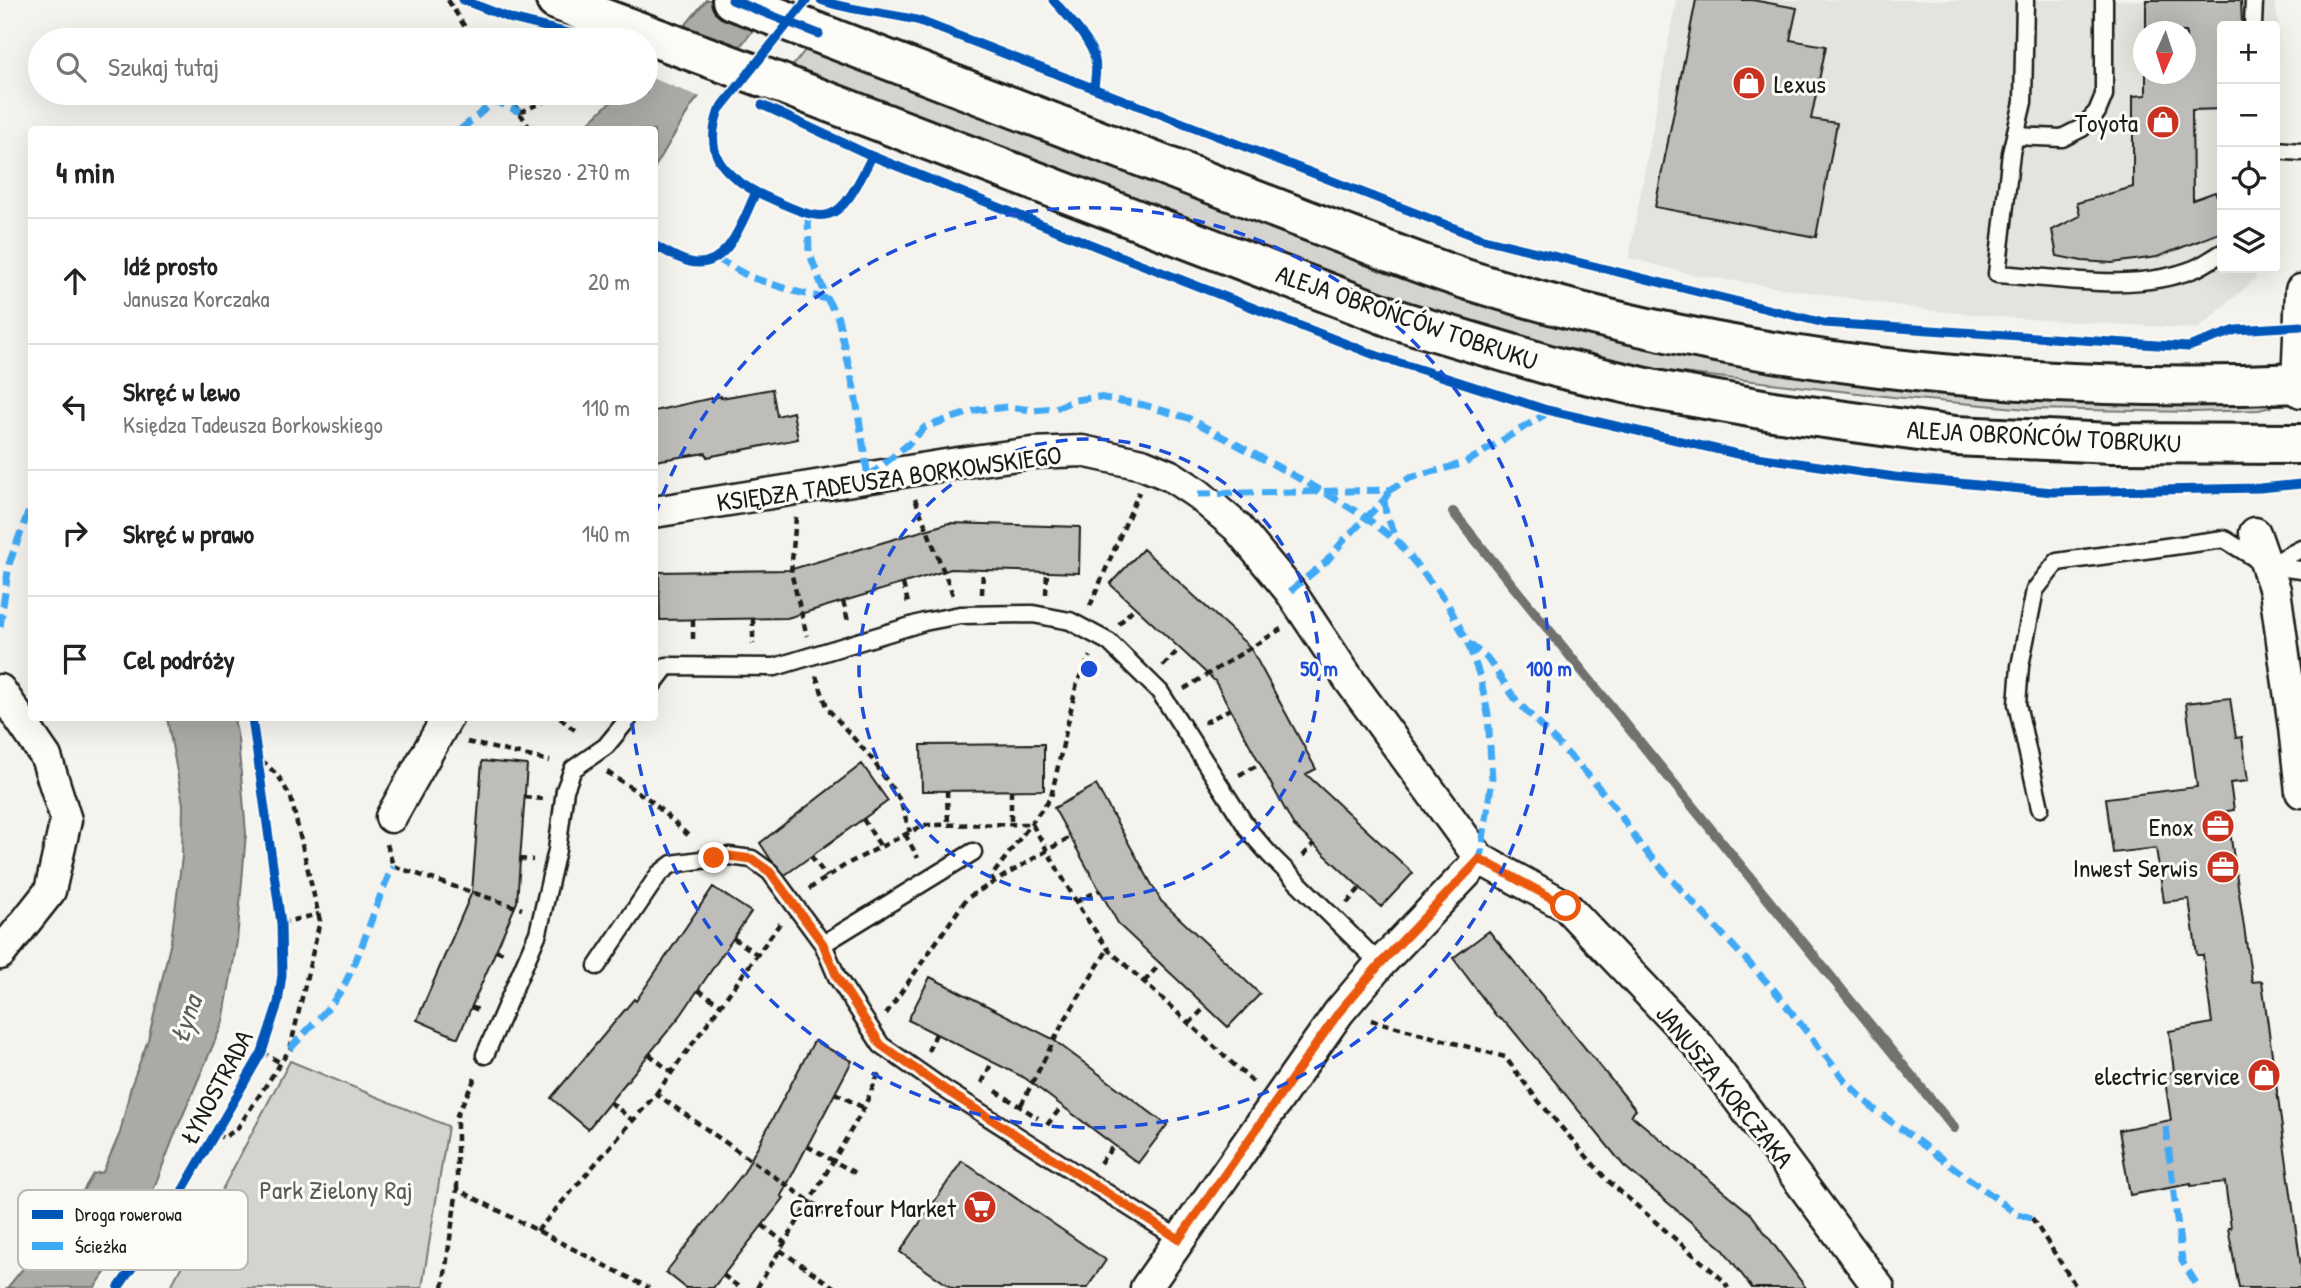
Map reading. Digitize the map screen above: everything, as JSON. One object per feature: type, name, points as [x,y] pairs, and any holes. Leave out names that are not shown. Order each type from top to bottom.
[{"type":"main road","name":"ALEJA OBROŃCÓW TOBRUKU","points":[[556,0],[629,28]]},
{"type":"main road","name":"ALEJA OBROŃCÓW TOBRUKU","points":[[732,0],[1385,250],[1465,279],[1580,311],[1756,349],[1875,367],[2025,382],[2300,386]]},
{"type":"main road","name":"ALEJA OBROŃCÓW TOBRUKU","points":[[658,39],[1401,321],[1559,368],[1655,390],[1773,411],[1955,436],[2112,443],[2301,444]]},
{"type":"street","points":[[2300,386],[2301,289]]},
{"type":"street","name":"KSIĘDZA TADEUSZA BORKOWSKIEGO","points":[[658,511],[1032,453],[1082,451],[1151,466],[1198,494],[1237,527],[1282,580],[1350,681],[1480,859]]},
{"type":"street","points":[[2255,533],[2275,590],[2298,726],[2301,792]]},
{"type":"street","points":[[0,690],[46,758],[66,820],[50,891],[0,954]]},
{"type":"street","points":[[391,817],[455,729]]},
{"type":"street","points":[[1146,1288],[1339,1012],[1380,964],[1480,859]]},
{"type":"street","name":"JANUSZA KORCZAKA","points":[[1480,859],[1566,906],[1699,1046],[1879,1288]]},
{"type":"lane","points":[[2025,0],[2023,102],[2015,136],[1997,274],[2114,284],[2163,278],[2195,268],[2217,256]]},
{"type":"lane","points":[[2015,136],[2062,138],[2082,128],[2096,112],[2104,95],[2104,0]]},
{"type":"lane","points":[[2253,21],[2254,0]]},
{"type":"lane","points":[[2280,150],[2301,152]]},
{"type":"lane","points":[[2040,808],[2017,704],[2020,666],[2035,590],[2057,562],[2224,539],[2268,566],[2301,570]]},
{"type":"lane","points":[[2268,566],[2301,549]]},
{"type":"lane","points":[[658,678],[667,666],[775,667],[924,622],[960,615],[1033,614],[1070,621],[1109,642],[1160,692],[1250,832],[1380,964]]},
{"type":"lane","points":[[485,1055],[538,933],[557,850],[565,790],[573,769],[606,746],[627,721]]},
{"type":"lane","points":[[823,944],[973,852]]},
{"type":"lane","points":[[597,967],[659,874],[672,864],[729,856],[752,859],[770,872],[823,944],[837,977],[881,1045],[944,1089],[1179,1239]]},
{"type":"path","points":[[440,0],[448,1],[465,28]]},
{"type":"path","points":[[1054,0],[1095,56],[1094,88]]},
{"type":"path","points":[[1082,83],[1107,93]]},
{"type":"path","points":[[515,105],[529,126]]},
{"type":"path","points":[[520,112],[536,105]]},
{"type":"path","points":[[719,110],[713,128],[713,144],[720,164],[735,181],[808,216],[834,214],[845,205],[872,156]]},
{"type":"path","points":[[860,151],[885,162]]},
{"type":"path","points":[[658,247],[692,262],[705,263],[716,258],[736,236],[756,192]]},
{"type":"path","points":[[1089,608],[1135,502]]},
{"type":"path","points":[[916,504],[955,600]]},
{"type":"path","points":[[795,524],[791,572],[808,641]]},
{"type":"path","points":[[982,599],[983,571]]},
{"type":"path","points":[[1046,598],[1047,572]]},
{"type":"path","points":[[903,584],[911,610]]},
{"type":"path","points":[[843,601],[851,628]]},
{"type":"path","points":[[1116,627],[1135,607]]},
{"type":"path","points":[[753,619],[754,652]]},
{"type":"path","points":[[692,620],[693,649]]},
{"type":"path","points":[[1182,690],[1278,631]]},
{"type":"path","points":[[1160,669],[1180,648]]},
{"type":"path","points":[[813,667],[828,709],[872,759],[900,800],[910,832]]},
{"type":"path","points":[[994,883],[990,877],[1051,797],[1080,677]]},
{"type":"path","points":[[1203,723],[1230,709]]},
{"type":"path","points":[[564,721],[577,732]]},
{"type":"path","points":[[455,729],[550,761]]},
{"type":"path","points":[[216,1134],[223,1138],[237,1129],[290,1049],[320,921],[291,797],[279,777],[265,763],[258,765]]},
{"type":"path","points":[[1235,777],[1260,764]]},
{"type":"path","points":[[622,783],[650,800],[695,841]]},
{"type":"path","points":[[947,790],[948,825]]},
{"type":"path","points":[[1011,790],[1011,824]]},
{"type":"path","points":[[524,797],[547,800]]},
{"type":"path","points":[[391,817],[386,839],[393,866],[533,912]]},
{"type":"path","points":[[863,819],[881,847]]},
{"type":"path","points":[[808,890],[847,864],[924,825],[1032,824]]},
{"type":"path","points":[[1032,824],[1076,902],[1108,948],[1261,1089]]},
{"type":"path","points":[[870,1028],[881,1020],[967,898],[1070,837]]},
{"type":"path","points":[[1298,862],[1314,844]]},
{"type":"path","points":[[811,856],[827,877]]},
{"type":"path","points":[[1344,906],[1360,888]]},
{"type":"path","points":[[1076,902],[1100,890]]},
{"type":"path","points":[[281,923],[319,914]]},
{"type":"path","points":[[537,1231],[656,1094],[783,920]]},
{"type":"path","points":[[733,938],[758,955]]},
{"type":"path","points":[[1021,1105],[1063,1023],[1108,948]]},
{"type":"path","points":[[1144,982],[1161,963]]},
{"type":"path","points":[[698,990],[721,1005]]},
{"type":"path","points":[[1189,1024],[1206,1006]]},
{"type":"path","points":[[1339,1012],[1505,1057],[1536,1098],[1607,1180],[1728,1288]]},
{"type":"path","points":[[928,1052],[936,1034]]},
{"type":"path","points":[[757,1288],[864,1108],[888,1049]]},
{"type":"path","points":[[262,1052],[281,1063]]},
{"type":"path","points":[[649,1054],[672,1073]]},
{"type":"path","points":[[443,1288],[457,1189],[457,1115],[485,1055]]},
{"type":"path","points":[[982,1083],[992,1062]]},
{"type":"path","points":[[835,1093],[864,1108]]},
{"type":"path","points":[[656,1094],[810,1201],[828,1218]]},
{"type":"path","points":[[610,1102],[632,1120]]},
{"type":"path","points":[[1047,1125],[1062,1106]]},
{"type":"path","points":[[1100,1164],[1114,1145]]},
{"type":"path","points":[[807,1146],[857,1174]]},
{"type":"path","points":[[457,1189],[649,1288]]},
{"type":"path","points":[[2032,1218],[2077,1288]]},
{"type":"path","points":[[762,1225],[785,1243]]},
{"type":"path","points":[[780,1250],[835,1288]]},
{"type":"path","points":[[723,1275],[740,1288]]},
{"type":"shaded area","points":[[1676,0],[2274,0],[2278,21],[2217,21],[2217,273],[2256,273],[2256,278],[2198,329],[1935,311],[1694,275],[1629,258]]},
{"type":"green space","points":[[806,49],[1390,270],[1763,369],[1894,389],[2029,401],[2194,405],[2271,402],[2271,407],[2259,410],[2193,412],[2028,409],[1893,397],[1630,367],[1523,338],[1384,294],[791,68]]},
{"type":"green space","name":"Park Zielony Raj","points":[[290,1061],[448,1126],[422,1288],[170,1288],[180,1270],[248,1270],[248,1190],[222,1190]]},
{"type":"water","points":[[706,0],[778,0],[692,105],[658,162],[658,126],[585,126],[607,105],[658,105],[658,58]]},
{"type":"water","name":"Łyna","points":[[168,721],[235,721],[246,833],[237,941],[223,1022],[153,1190],[84,1190],[93,1174],[103,1172],[120,1133],[131,1086],[148,1040],[171,941],[182,857],[183,804]]},
{"type":"water","points":[[22,1270],[107,1270],[95,1287],[7,1288]]},
{"type":"pier","points":[[681,25],[743,49],[703,98],[658,81],[658,53]]},
{"type":"building","name":"Lexus","points":[[1696,0],[1752,0],[1797,8],[1790,40],[1826,46],[1811,119],[1837,123],[1816,237],[1655,207]]},
{"type":"building","name":"Toyota","points":[[2146,0],[2241,0],[2242,21],[2217,21],[2217,109],[2192,110],[2193,200],[2215,192],[2217,234],[2157,257],[2112,263],[2057,256],[2052,230],[2080,216],[2077,203],[2133,187],[2133,96],[2146,95],[2146,84],[2196,84],[2196,21],[2146,21]]},
{"type":"building","points":[[772,389],[777,416],[793,412],[798,439],[707,457],[706,453],[658,460],[658,410]]},
{"type":"building","points":[[949,523],[1080,527],[1079,573],[951,569],[787,618],[660,620],[659,572],[789,570]]},
{"type":"building","points":[[1143,549],[1250,647],[1316,769],[1306,774],[1413,873],[1381,907],[1294,826],[1215,681],[1110,584]]},
{"type":"building","points":[[2230,698],[2236,738],[2242,737],[2248,781],[2230,783],[2234,810],[2227,811],[2252,982],[2262,981],[2301,1267],[2301,1288],[2239,1288],[2228,1228],[2231,1228],[2225,1182],[2191,1184],[2130,1195],[2119,1130],[2171,1120],[2164,1074],[2174,1072],[2169,1031],[2212,1023],[2203,955],[2197,955],[2189,899],[2164,902],[2156,848],[2113,853],[2106,798],[2197,787],[2186,703]]},
{"type":"building","points":[[1044,744],[1044,790],[922,791],[921,745]]},
{"type":"building","points":[[482,761],[527,765],[517,902],[458,1038],[417,1020],[472,892]]},
{"type":"building","points":[[862,764],[888,801],[785,875],[760,843]]},
{"type":"building","points":[[1096,785],[1161,901],[1260,994],[1228,1027],[1119,925],[1054,808]]},
{"type":"building","points":[[713,887],[751,912],[681,1015],[588,1129],[551,1098],[634,999],[636,1001]]},
{"type":"building","points":[[1489,931],[1636,1110],[1631,1115],[1751,1214],[1806,1288],[1752,1288],[1722,1248],[1624,1166],[1507,1023],[1497,1017],[1453,958]]},
{"type":"building","points":[[930,977],[1051,1038],[1167,1125],[1138,1163],[1025,1078],[908,1020]]},
{"type":"building","points":[[814,1041],[852,1061],[781,1196],[784,1198],[713,1288],[686,1288],[666,1272],[744,1172]]},
{"type":"building","name":"Carrefour Market","points":[[962,1161],[1106,1260],[1087,1288],[952,1288],[900,1252]]},
{"type":"waterway","points":[[1453,512],[1954,1128]]},
{"type":"marked path","points":[[465,126],[490,105]]},
{"type":"marked path","points":[[504,105],[520,112]]},
{"type":"marked path","points":[[808,216],[809,252],[827,299],[838,318],[855,393],[868,477]]},
{"type":"marked path","points":[[716,258],[750,277],[827,299]]},
{"type":"marked path","points":[[868,477],[925,427],[977,410],[1008,407],[1033,410],[1055,408],[1075,400],[1098,397],[1144,405],[1188,418],[1365,517],[1398,542],[1446,601],[1468,643],[1480,677],[1488,714],[1492,779],[1480,859]]},
{"type":"marked path","points":[[1198,494],[1390,490],[1410,478],[1465,463],[1544,415],[1547,410]]},
{"type":"marked path","points":[[1290,591],[1326,562],[1384,500],[1390,490]]},
{"type":"marked path","points":[[1384,500],[1386,514],[1397,539]]},
{"type":"marked path","points":[[0,627],[9,564],[28,513]]},
{"type":"marked path","points":[[1468,643],[1487,658],[1516,700],[1590,777],[1617,810],[1640,845],[1774,990],[1846,1082],[1874,1109],[2017,1214],[2032,1218]]},
{"type":"marked path","points":[[290,1049],[343,987],[393,866]]},
{"type":"marked path","points":[[2166,1127],[2182,1261],[2199,1288]]},
{"type":"cycle path","points":[[463,0],[512,19],[548,28]]},
{"type":"cycle path","points":[[732,0],[819,34]]},
{"type":"cycle path","points":[[658,247],[685,261],[703,263],[715,259],[732,240],[756,192],[733,177],[718,159],[713,138],[719,110],[807,0]]},
{"type":"cycle path","points":[[821,0],[920,21],[1480,238],[1824,323],[2188,347],[2236,330],[2301,326]]},
{"type":"cycle path","points":[[1053,0],[1078,28],[1093,53],[1096,67],[1094,88]]},
{"type":"cycle path","points":[[762,105],[872,156],[1115,254],[1375,355],[1547,410],[1737,454],[1895,477],[2053,492],[2260,488],[2301,484]]},
{"type":"cycle path","points":[[756,192],[799,211],[827,215],[838,210],[848,199],[872,156]]},
{"type":"cycle path","name":"ŁYNOSTRADA","points":[[183,1190],[262,1052],[278,1003],[282,975],[281,923],[252,721]]},
{"type":"cycle path","name":"ŁYNOSTRADA","points":[[118,1288],[131,1270]]},
{"type":"place","name":"Lexus","points":[[1749,83]]},
{"type":"place","name":"Toyota","points":[[2163,122]]},
{"type":"place","name":"Enox","points":[[2218,826]]},
{"type":"place","name":"Inwest Serwis","points":[[2223,867]]},
{"type":"place","name":"electric service","points":[[2264,1075]]},
{"type":"place","name":"Carrefour Market","points":[[980,1207]]},
{"type":"route","points":[[714,858],[729,856],[752,859],[770,872],[823,944],[837,977],[881,1045],[944,1089],[1179,1239],[1339,1012],[1380,964],[1480,859],[1566,906]]}]
